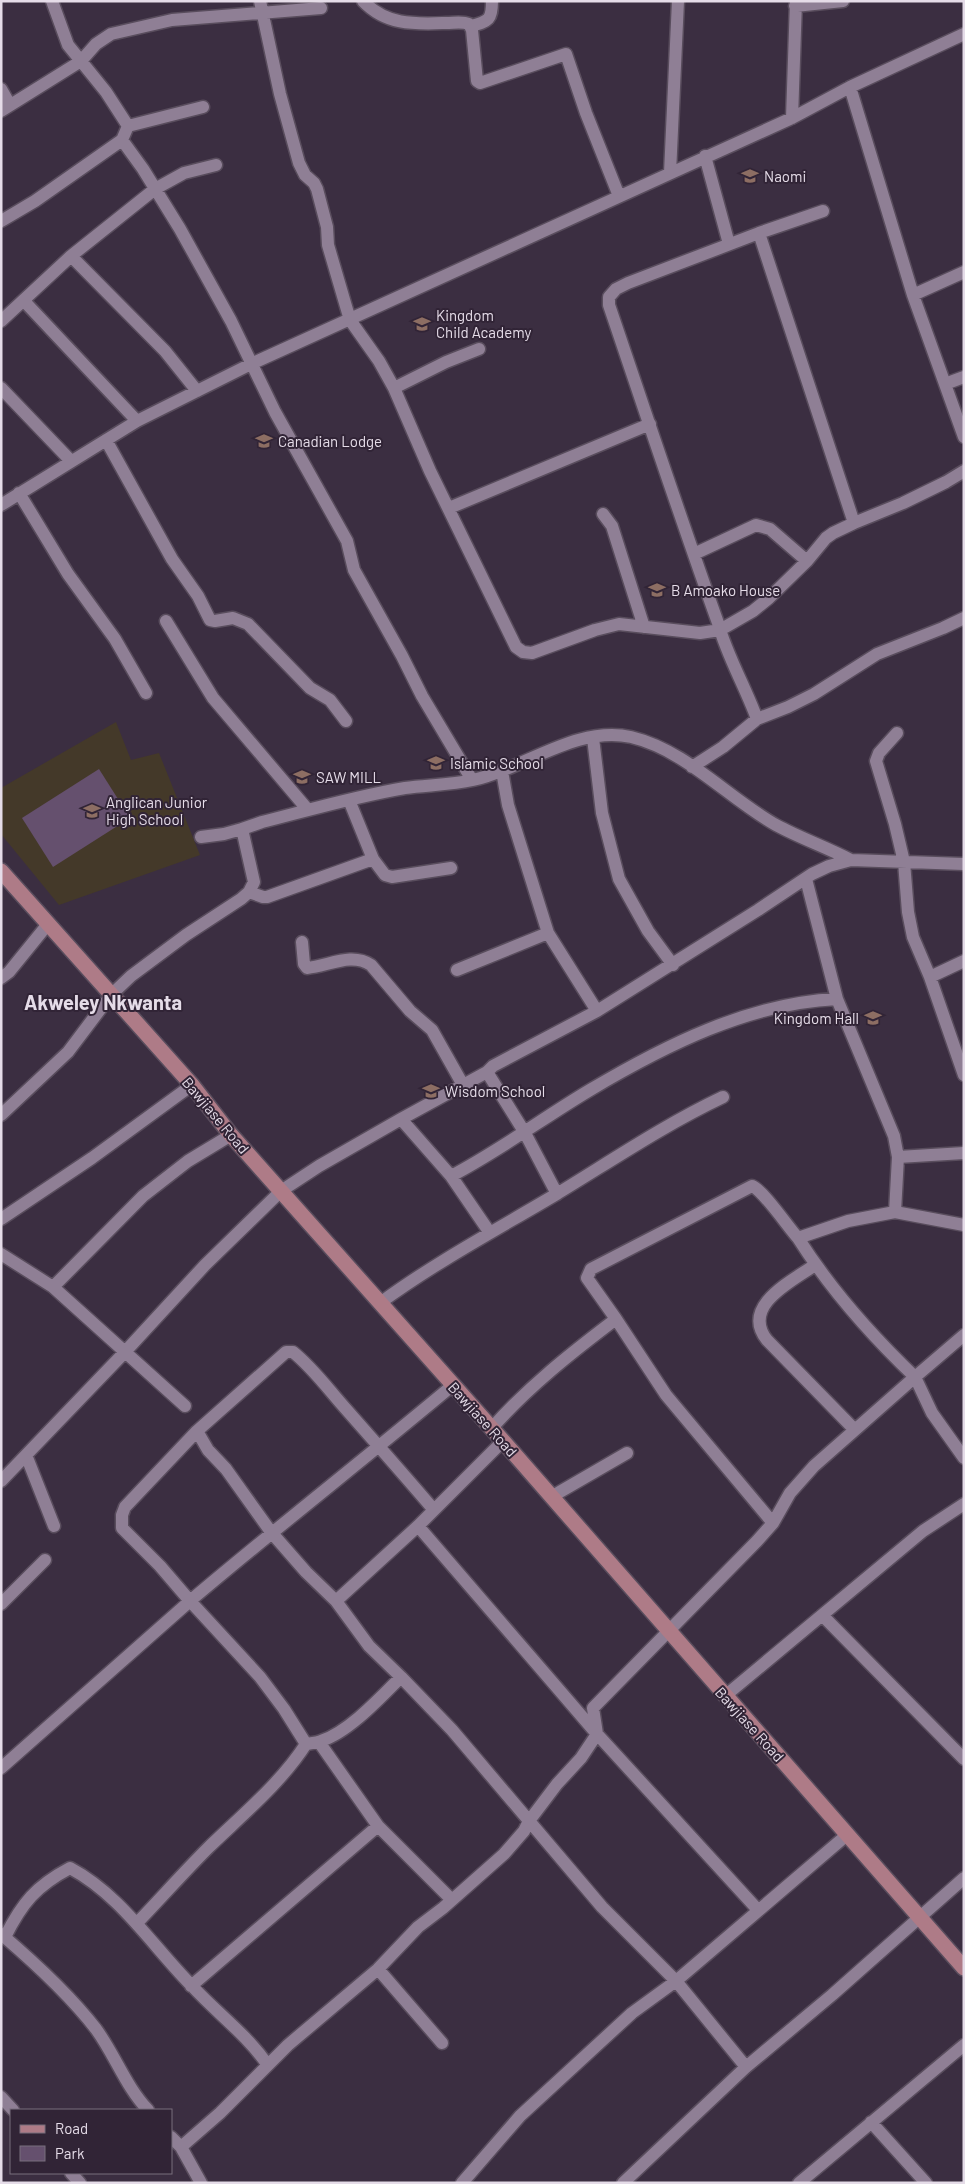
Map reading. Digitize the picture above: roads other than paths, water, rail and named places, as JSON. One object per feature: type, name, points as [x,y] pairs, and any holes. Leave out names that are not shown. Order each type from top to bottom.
[{"type":"main road","name":"Bawjiase Road","points":[[1,871],[192,1085],[231,1135],[670,1631],[964,1968]]},
{"type":"street","points":[[52,1],[68,45],[106,92],[128,126]]},
{"type":"street","points":[[363,1],[370,8],[392,21],[407,24],[466,22],[472,26]]},
{"type":"street","points":[[472,26],[488,20],[492,14],[492,1]]},
{"type":"street","points":[[670,173],[678,1]]},
{"type":"street","points":[[792,118],[795,4],[843,1]]},
{"type":"street","points":[[262,8],[280,94],[299,163],[305,175],[314,183],[317,189],[327,227],[328,245],[350,320],[379,361],[394,388],[516,647],[523,652],[532,653],[595,630],[619,624],[700,633],[720,630],[764,603],[807,561],[826,538],[854,523],[903,503],[964,471]]},
{"type":"street","points":[[1,89],[6,108],[80,61],[96,44],[111,34],[134,28],[172,20],[262,8],[321,8]]},
{"type":"street","points":[[472,26],[475,73],[477,81],[480,83],[546,59],[566,54],[586,113],[619,196]]},
{"type":"street","points":[[3,501],[137,422],[250,364],[792,118],[850,86],[964,34]]},
{"type":"street","points":[[850,86],[913,296],[964,437]]},
{"type":"street","points":[[128,126],[203,107]]},
{"type":"street","points":[[1,221],[35,201],[122,140],[128,126]]},
{"type":"street","points":[[122,140],[155,189],[231,321],[250,364],[346,541],[354,570],[422,696],[472,780]]},
{"type":"street","points":[[706,156],[729,244]]},
{"type":"street","points":[[1,321],[71,256],[155,189],[184,173],[216,165]]},
{"type":"street","points":[[757,718],[720,630],[609,305],[609,297],[616,289],[628,283],[729,244],[823,211]]},
{"type":"street","points":[[759,233],[854,523]]},
{"type":"street","points":[[71,256],[165,351],[196,391]]},
{"type":"street","points":[[913,296],[964,272]]},
{"type":"street","points":[[24,301],[137,422]]},
{"type":"street","points":[[394,388],[446,362],[479,349]]},
{"type":"street","points":[[945,384],[964,377]]},
{"type":"street","points":[[1,388],[70,461]]},
{"type":"street","points":[[449,508],[650,424]]},
{"type":"street","points":[[106,440],[172,559],[198,596],[210,620],[234,618],[248,624],[310,688],[330,700],[346,721]]},
{"type":"street","points":[[19,493],[68,574],[115,639],[146,693]]},
{"type":"street","points":[[603,514],[612,526],[644,627]]},
{"type":"street","points":[[694,554],[756,525],[770,529],[807,561]]},
{"type":"street","points":[[692,767],[723,747],[757,718],[788,707],[814,694],[877,654],[964,618]]},
{"type":"street","points":[[166,622],[213,698],[308,810]]},
{"type":"street","points":[[897,732],[878,753],[876,761],[904,862],[912,936],[930,977],[961,1061],[964,1075]]},
{"type":"street","points":[[201,838],[224,834],[349,800],[408,788],[472,780],[502,771],[566,745],[593,738],[630,737],[676,756],[776,825],[851,860]]},
{"type":"street","points":[[593,738],[602,813],[619,879],[648,931],[672,964]]},
{"type":"street","points":[[502,771],[508,805],[548,933],[597,1011]]},
{"type":"street","points":[[349,800],[374,859],[385,875],[392,877],[451,868]]},
{"type":"street","points":[[1,1115],[68,1052],[111,995],[131,976],[186,935],[249,892],[254,882],[242,829]]},
{"type":"street","points":[[249,892],[263,898],[267,897],[374,859]]},
{"type":"street","points":[[1,1481],[124,1353],[205,1265],[282,1191],[319,1166],[400,1118],[464,1086],[487,1072],[493,1066],[597,1011],[812,874],[829,866],[851,860],[964,864]]},
{"type":"street","points":[[806,879],[836,999],[894,1136],[898,1157],[895,1212]]},
{"type":"street","points":[[1,978],[9,972],[48,924]]},
{"type":"street","points":[[458,970],[548,933]]},
{"type":"street","points":[[302,942],[304,964],[307,968],[350,959],[363,960],[371,965],[410,1011],[432,1030],[464,1086]]},
{"type":"street","points":[[930,977],[964,961]]},
{"type":"street","points":[[451,1176],[526,1133],[590,1090],[650,1057],[714,1027],[766,1009],[811,1000],[836,999]]},
{"type":"street","points":[[487,1072],[526,1133],[557,1194]]},
{"type":"street","points":[[1,1219],[92,1158],[192,1085]]},
{"type":"street","points":[[380,1303],[450,1256],[557,1194],[663,1127],[723,1097]]},
{"type":"street","points":[[400,1118],[451,1176],[490,1233]]},
{"type":"street","points":[[53,1287],[143,1196],[188,1161],[231,1135]]},
{"type":"street","points":[[898,1157],[964,1153]]},
{"type":"street","points":[[773,1523],[666,1395],[588,1278],[591,1268],[752,1186],[762,1193],[772,1208],[798,1238],[815,1265],[874,1338],[915,1378],[932,1413],[964,1458]]},
{"type":"street","points":[[798,1238],[848,1221],[895,1212],[964,1225]]},
{"type":"street","points":[[1,1254],[53,1287],[185,1406]]},
{"type":"street","points":[[815,1265],[774,1293],[759,1313],[758,1322],[767,1340],[854,1430]]},
{"type":"street","points":[[491,1428],[522,1396],[573,1351],[616,1320]]},
{"type":"street","points":[[181,2147],[220,2113],[267,2064],[378,1969],[418,1927],[504,1854],[524,1831],[529,1821],[597,1734],[593,1708],[773,1523],[790,1493],[814,1466],[964,1335]]},
{"type":"street","points":[[306,1744],[284,1709],[260,1677],[160,1566],[122,1528],[121,1522],[125,1507],[197,1431],[286,1352],[293,1352],[318,1376],[434,1510]]},
{"type":"street","points":[[1,1768],[271,1532],[379,1447],[452,1385]]},
{"type":"street","points":[[197,1431],[208,1450],[226,1469],[271,1532],[306,1572],[336,1601],[369,1646],[452,1730],[602,1907],[676,1981],[746,2067]]},
{"type":"street","points":[[336,1601],[418,1526],[502,1441]]},
{"type":"street","points":[[551,1497],[627,1454]]},
{"type":"street","points":[[26,1455],[54,1526]]},
{"type":"street","points":[[725,1696],[923,1531],[964,1504]]},
{"type":"street","points":[[418,1526],[597,1734],[758,1910]]},
{"type":"street","points":[[1,1604],[45,1560]]},
{"type":"street","points":[[822,1614],[964,1759]]},
{"type":"street","points":[[137,1924],[208,1848],[252,1806],[289,1766],[306,1744],[319,1742],[332,1736],[388,1692],[401,1677]]},
{"type":"street","points":[[319,1742],[378,1826],[452,1900]]},
{"type":"street","points":[[191,1986],[378,1826]]},
{"type":"street","points":[[462,2183],[520,2116],[632,2013],[676,1981],[848,1834]]},
{"type":"street","points":[[147,2109],[116,2064],[97,2031],[77,2004],[3,1935],[18,1911],[30,1897],[47,1881],[70,1868],[90,1879],[137,1924],[191,1986],[260,2054],[267,2064]]},
{"type":"street","points":[[623,2183],[746,2067],[964,1878]]},
{"type":"street","points":[[378,1969],[442,2043]]},
{"type":"street","points":[[799,2183],[964,2045]]},
{"type":"street","points":[[1,2097],[12,2109]]},
{"type":"street","points":[[871,2122],[918,2180]]},
{"type":"street","points":[[172,2137],[181,2147],[201,2183]]},
{"type":"place","name":"Naomi","points":[[750,176]]},
{"type":"place","name":"Kingdom Child Academy","points":[[422,324]]},
{"type":"place","name":"Canadian Lodge","points":[[264,441]]},
{"type":"place","name":"B Amoako House","points":[[657,590]]},
{"type":"place","name":"Islamic School","points":[[436,763]]},
{"type":"place","name":"SAW MILL","points":[[302,777]]},
{"type":"place","name":"Anglican Junior High School","points":[[92,811]]},
{"type":"place","name":"Kingdom Hall","points":[[873,1018]]},
{"type":"place","name":"Wisdom School","points":[[431,1091]]},
{"type":"district","name":"Akweley Nkwanta","points":[[103,1002]]}]
